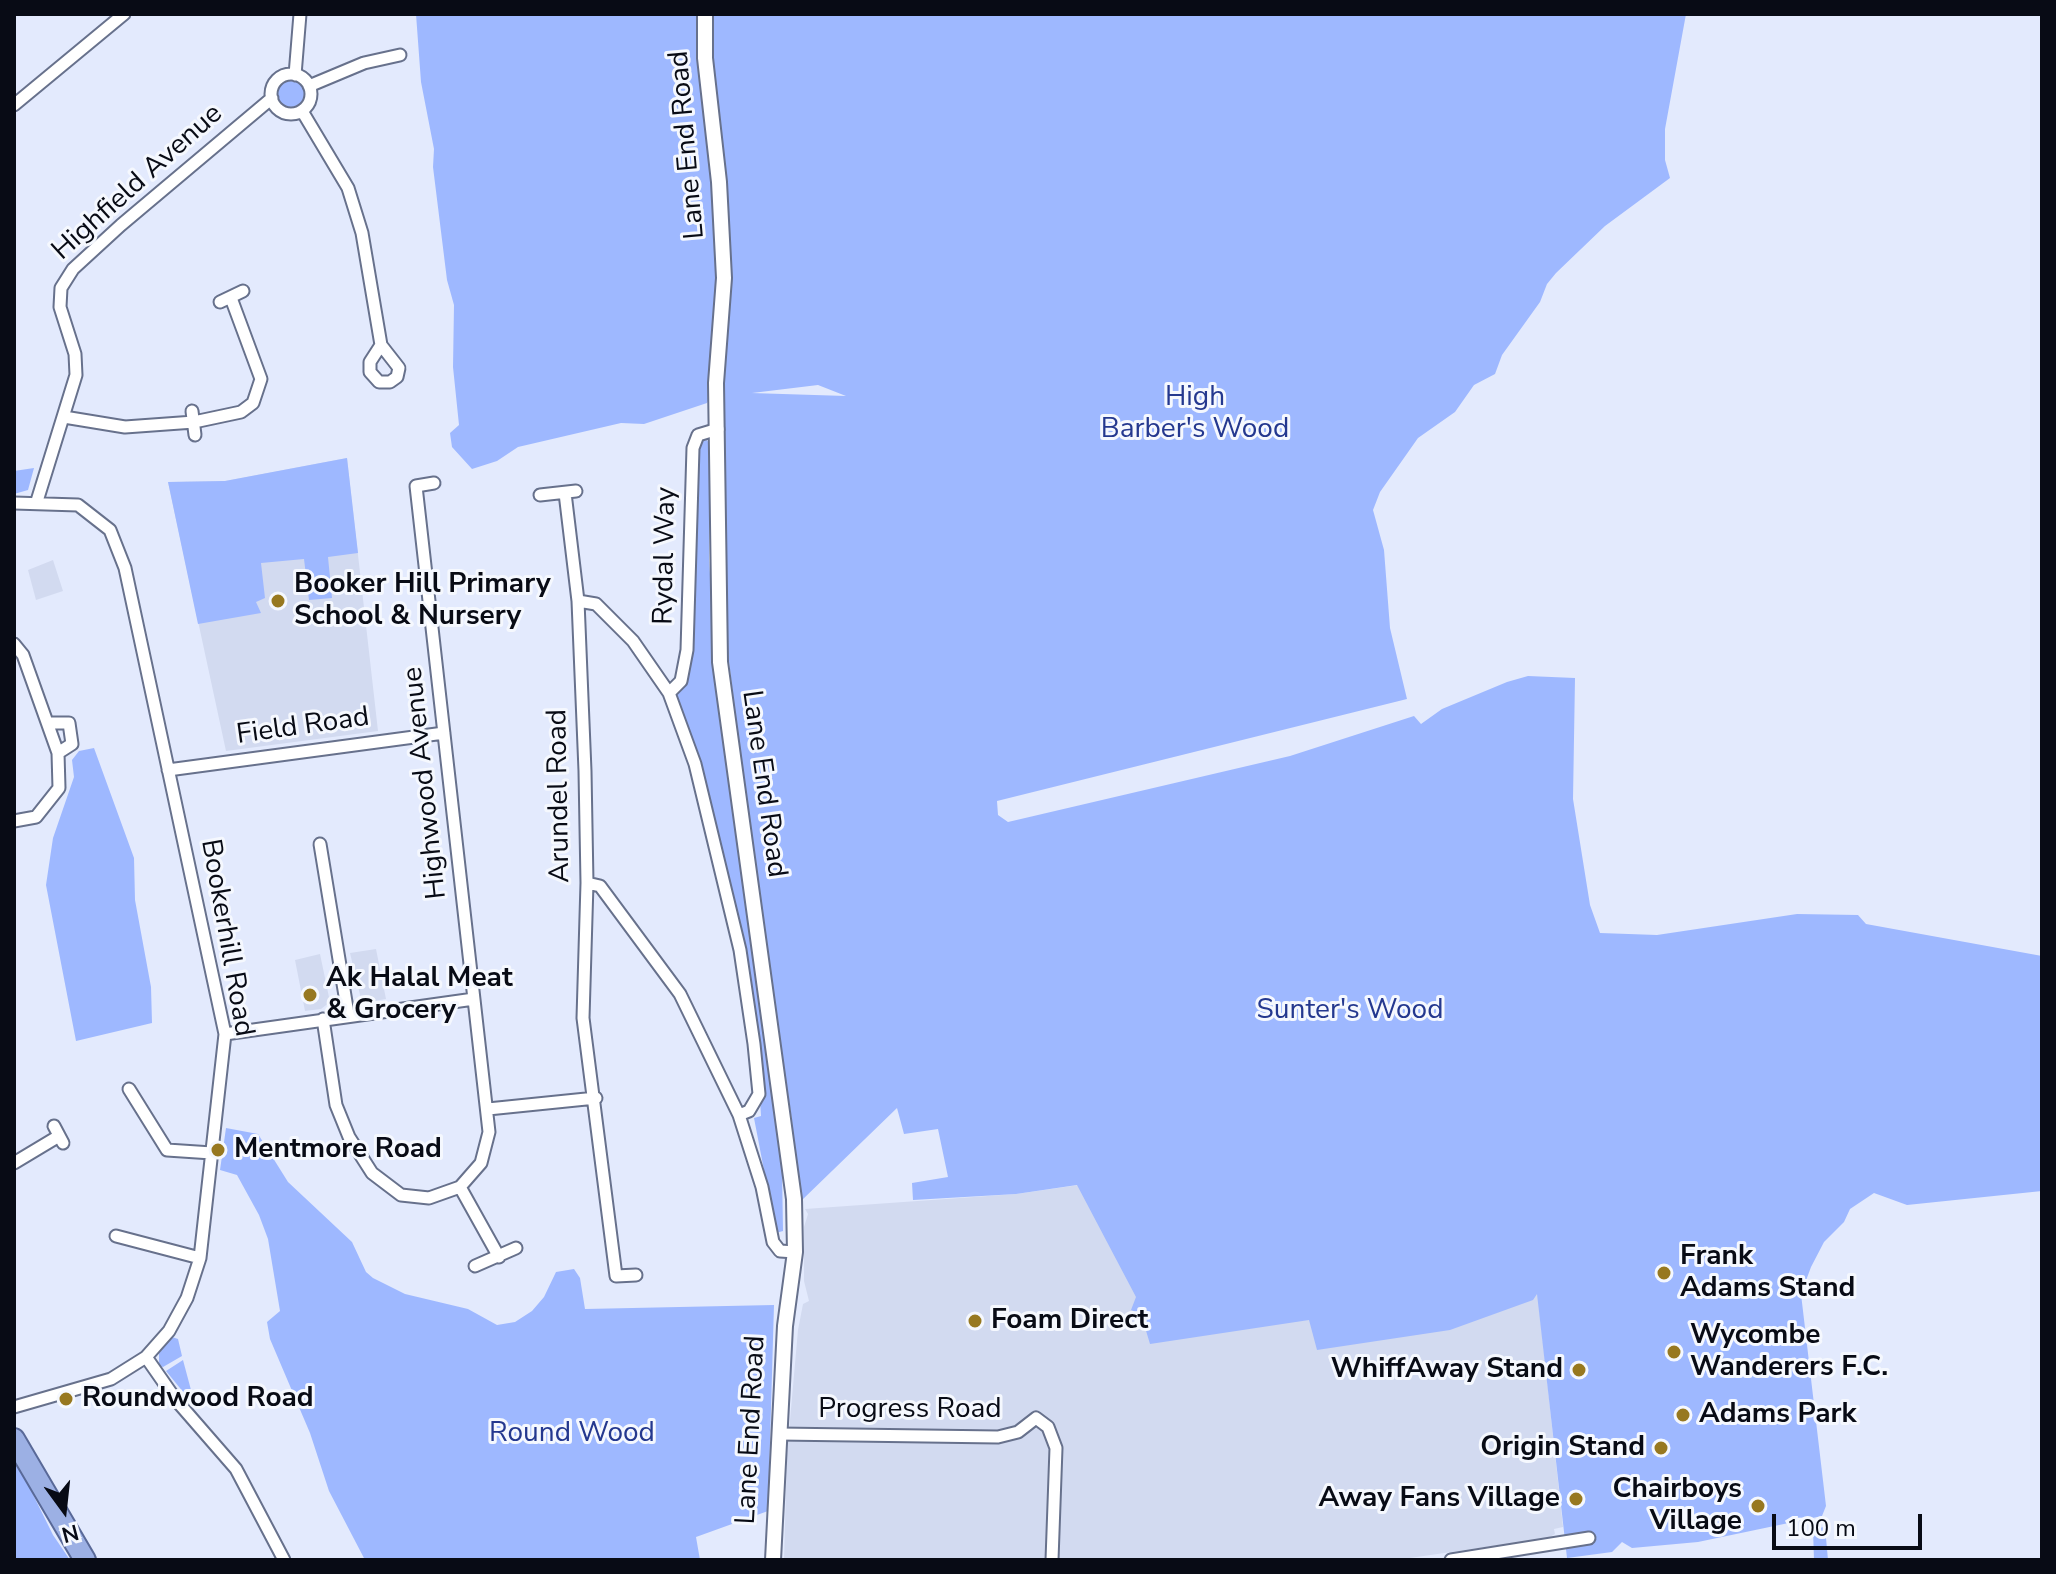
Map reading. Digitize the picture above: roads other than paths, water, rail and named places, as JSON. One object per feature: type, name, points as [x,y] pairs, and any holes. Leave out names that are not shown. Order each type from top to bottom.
[{"type":"highway","points":[[14,1439],[85,1560]]},
{"type":"street","points":[[14,105],[124,14]]},
{"type":"street","points":[[295,75],[300,14]]},
{"type":"street","name":"Lane End Road","points":[[705,14],[705,58],[719,182],[724,278],[716,383],[715,521],[720,662],[791,1169],[795,1252],[785,1315],[773,1560]]},
{"type":"street","points":[[309,86],[364,63],[400,55]]},
{"type":"street","points":[[295,75],[309,86],[311,100],[302,111],[287,114],[280,111],[272,98],[277,80],[295,75]]},
{"type":"street","name":"Highfield Avenue","points":[[37,501],[76,375],[75,354],[60,307],[61,288],[73,269],[272,98]]},
{"type":"street","points":[[302,111],[348,188],[362,233],[381,345]]},
{"type":"street","points":[[64,417],[125,427],[194,423],[241,412],[259,393],[259,365],[225,300],[243,291]]},
{"type":"street","name":"Rydal Way","points":[[669,693],[681,681],[687,650],[693,448],[698,435],[718,429]]},
{"type":"street","name":"Highwood Avenue","points":[[434,483],[416,486],[489,1132],[481,1163],[460,1187]]},
{"type":"street","name":"Arundel Road","points":[[540,495],[570,492],[578,601],[587,883],[583,1018],[596,1098],[616,1276],[636,1275]]},
{"type":"street","name":"Bookerhill Road","points":[[14,503],[37,501],[78,505],[110,530],[125,568],[225,1034],[200,1258],[175,1320],[146,1357],[111,1379],[14,1407]]},
{"type":"street","points":[[578,601],[596,604],[633,641],[669,693],[695,764],[740,950],[759,1094],[749,1111],[739,1115]]},
{"type":"street","points":[[14,644],[23,655],[49,723],[58,753],[59,788],[36,817],[14,821]]},
{"type":"street","points":[[49,723],[69,723],[72,744],[58,753]]},
{"type":"street","name":"Field Road","points":[[168,770],[444,733]]},
{"type":"street","points":[[320,844],[348,1014]]},
{"type":"street","points":[[587,883],[600,886],[680,994],[739,1115],[762,1187],[773,1242],[780,1251],[795,1252]]},
{"type":"street","points":[[225,1034],[348,1014],[474,999]]},
{"type":"street","points":[[323,1019],[336,1105],[349,1137],[372,1173],[401,1195],[429,1198],[460,1187],[499,1257]]},
{"type":"street","points":[[129,1089],[167,1150],[212,1153]]},
{"type":"street","points":[[488,1109],[596,1098]]},
{"type":"street","points":[[14,1163],[59,1135]]},
{"type":"street","points":[[116,1236],[200,1258]]},
{"type":"street","points":[[475,1266],[516,1248]]},
{"type":"street","points":[[146,1357],[176,1400],[236,1469],[284,1560]]},
{"type":"street","name":"Progress Road","points":[[779,1434],[998,1437],[1018,1432],[1036,1418],[1048,1427],[1056,1448],[1052,1560]]},
{"type":"street","points":[[1451,1560],[1589,1538]]},
{"type":"place","name":"Booker Hill Primary School & Nursery","points":[[278,601]]},
{"type":"place","name":"Ak Halal Meat & Grocery","points":[[310,995]]},
{"type":"place","name":"Mentmore Road","points":[[218,1150]]},
{"type":"place","name":"Frank Adams Stand","points":[[1664,1273]]},
{"type":"place","name":"Foam Direct","points":[[975,1321]]},
{"type":"place","name":"Wycombe Wanderers F.C.","points":[[1674,1352]]},
{"type":"place","name":"WhiffAway Stand","points":[[1579,1370]]},
{"type":"place","name":"Roundwood Road","points":[[66,1399]]},
{"type":"place","name":"Adams Park","points":[[1683,1415]]},
{"type":"place","name":"Origin Stand","points":[[1661,1448]]},
{"type":"place","name":"Away Fans Village","points":[[1576,1499]]},
{"type":"place","name":"Chairboys Village","points":[[1758,1506]]},
{"type":"park label","name":"High Barber's Wood","points":[[1195,414]]},
{"type":"park label","name":"Sunter's Wood","points":[[1350,1011]]},
{"type":"park label","name":"Round Wood","points":[[572,1434]]}]
